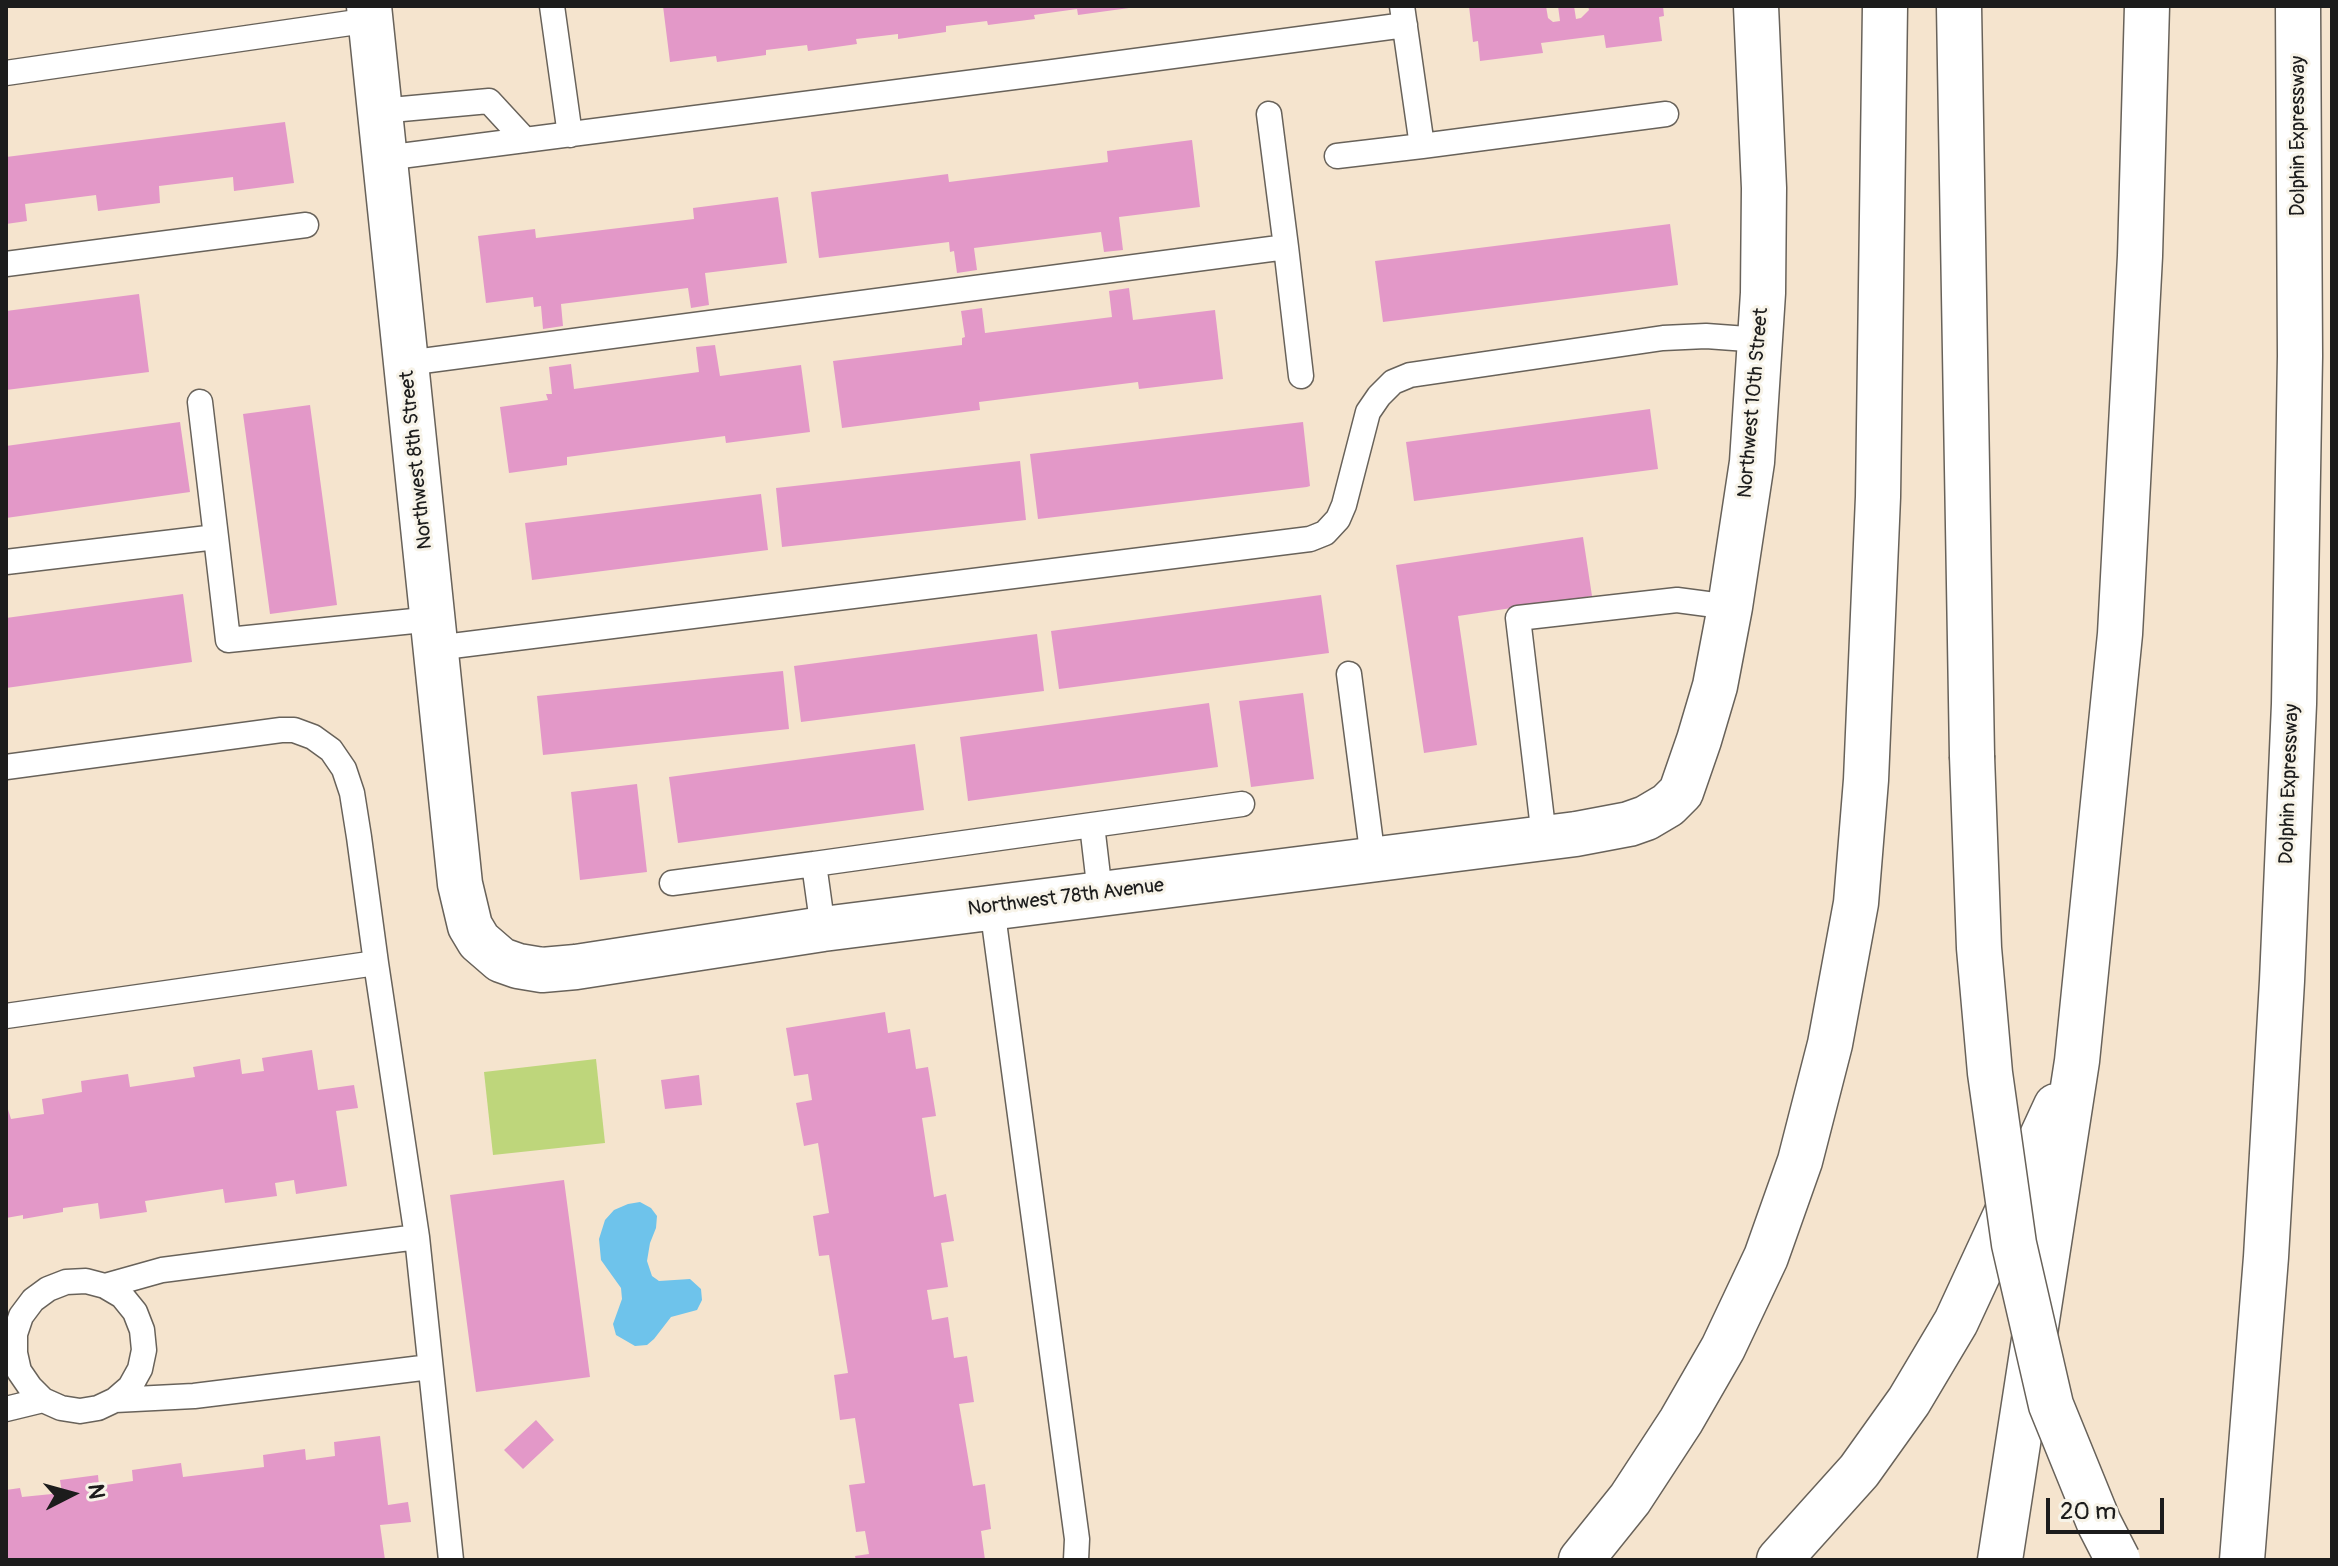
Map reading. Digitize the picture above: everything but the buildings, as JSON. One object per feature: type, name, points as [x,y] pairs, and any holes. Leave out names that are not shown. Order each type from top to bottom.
[{"type":"main road","name":"Northwest 10th Street","points":[[1681,792],[1715,686],[1752,462],[1761,340],[1764,188],[1756,6]]},
{"type":"main road","points":[[1581,1560],[1630,1499],[1681,1421],[1723,1348],[1766,1257],[1800,1161],[1830,1044],[1856,903],[1866,780],[1878,497],[1885,6]]},
{"type":"main road","points":[[1959,6],[1972,756],[1979,948],[1990,1073],[2014,1244],[2051,1405],[2099,1523],[2118,1560]]},
{"type":"main road","points":[[2000,1560],[2077,1061],[2120,634],[2140,256],[2147,6]]},
{"type":"main road","name":"Dolphin Expressway","points":[[2242,1560],[2267,1242],[2294,704],[2300,356],[2298,6]]},
{"type":"main road","name":"Northwest 8th Street","points":[[370,13],[457,865],[466,914]]},
{"type":"main road","name":"Northwest 78th Avenue","points":[[466,914],[479,941],[501,960],[542,970],[576,967],[823,929],[1629,824],[1668,805],[1681,792]]},
{"type":"main road","points":[[1779,1560],[1859,1471],[1909,1401],[1956,1322],[2077,1061]]},
{"type":"lane","points":[[552,6],[570,135]]},
{"type":"lane","points":[[6,73],[370,13]]},
{"type":"lane","points":[[385,158],[570,135],[1404,15],[1422,146]]},
{"type":"lane","points":[[380,111],[489,101],[525,140]]},
{"type":"lane","points":[[1269,114],[1301,376]]},
{"type":"lane","points":[[1337,156],[1666,114]]},
{"type":"lane","points":[[6,264],[306,225]]},
{"type":"lane","points":[[407,363],[1286,247]]},
{"type":"lane","points":[[200,402],[228,640],[435,633],[1310,539],[1325,533],[1338,519],[1368,412],[1393,382],[1410,375],[1663,338],[1706,336],[1761,340]]},
{"type":"lane","points":[[6,562],[216,537]]},
{"type":"lane","points":[[1544,837],[1518,618],[1677,600],[1730,607]]},
{"type":"lane","points":[[1349,674],[1373,859]]},
{"type":"lane","points":[[6,767],[294,730],[313,737],[331,750],[344,769],[352,793],[417,1237],[451,1560]]},
{"type":"lane","points":[[672,883],[1242,804]]},
{"type":"lane","points":[[1092,825],[1100,893]]},
{"type":"lane","points":[[814,864],[823,929]]},
{"type":"lane","points":[[992,907],[1077,1539],[1076,1560]]},
{"type":"lane","points":[[6,1016],[376,963]]},
{"type":"lane","points":[[105,1286],[162,1270],[417,1237]]},
{"type":"lane","points":[[86,1281],[105,1286],[122,1296],[135,1312],[142,1330],[144,1350],[140,1369],[130,1387],[115,1400],[98,1408],[80,1411],[61,1408],[43,1400],[19,1371],[15,1334],[21,1316],[33,1300],[48,1289],[66,1282],[86,1281]]},
{"type":"lane","points":[[6,1305],[33,1300]]},
{"type":"lane","points":[[115,1400],[194,1396],[430,1367]]},
{"type":"lane","points":[[6,1409],[43,1400]]},
{"type":"green space","points":[[596,1059],[605,1143],[493,1155],[484,1072]]},
{"type":"water","points":[[640,1202],[657,1216],[647,1261],[652,1276],[659,1281],[690,1279],[701,1289],[702,1300],[697,1310],[671,1317],[647,1345],[635,1346],[616,1335],[613,1324],[622,1299],[621,1288],[601,1260],[599,1239],[605,1220],[614,1210]]}]
